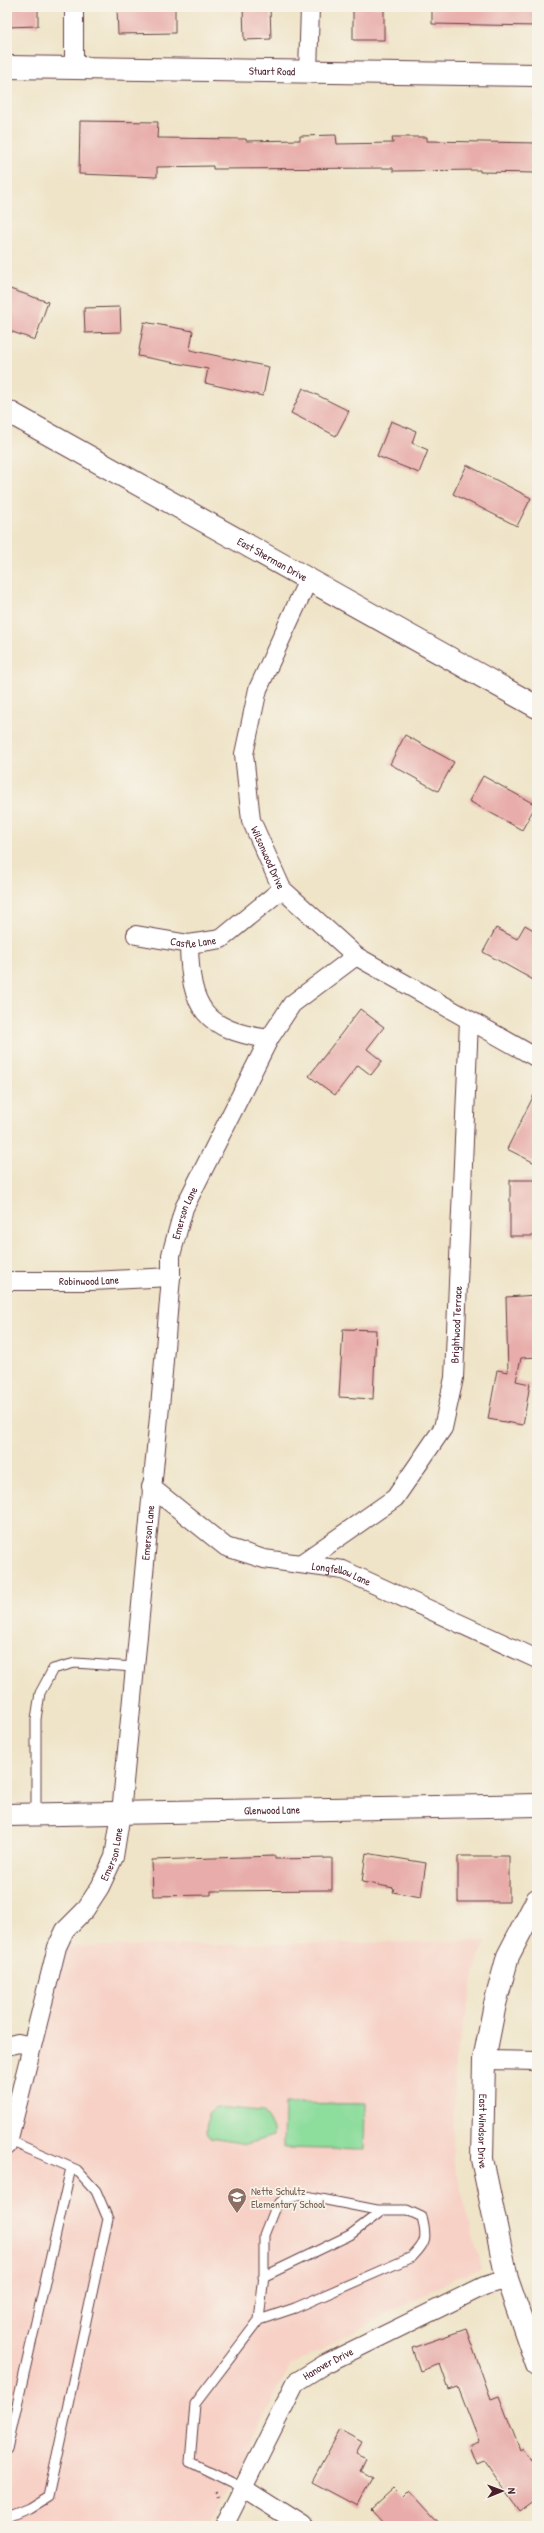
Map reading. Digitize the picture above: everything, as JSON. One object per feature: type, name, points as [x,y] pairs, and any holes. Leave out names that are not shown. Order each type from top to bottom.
[{"type":"street","points":[[74,7],[74,69]]},
{"type":"street","points":[[308,72],[310,7]]},
{"type":"street","name":"Stuart Road","points":[[7,67],[537,75]]},
{"type":"street","name":"East Sherman Drive","points":[[7,410],[537,707]]},
{"type":"street","name":"Wilsonwood Drive","points":[[308,580],[258,689],[244,754],[251,820],[282,888],[356,956],[537,1058]]},
{"type":"street","name":"Castle Lane","points":[[136,935],[189,944],[221,939],[282,888]]},
{"type":"street","points":[[189,944],[189,972],[202,1008],[219,1025],[240,1035],[270,1039]]},
{"type":"street","name":"Emerson Lane","points":[[8,2143],[57,1947],[65,1930],[85,1910],[114,1857],[121,1813],[171,1277],[171,1255],[184,1208],[270,1039],[292,1004],[356,956]]},
{"type":"street","name":"Brightwood Terrace","points":[[302,1563],[395,1498],[443,1428],[454,1378],[469,1021]]},
{"type":"street","name":"Robinwood Lane","points":[[7,1281],[92,1281],[171,1277]]},
{"type":"street","name":"Longfellow Lane","points":[[151,1487],[226,1547],[264,1559],[302,1563],[343,1570],[537,1659]]},
{"type":"street","name":"Glenwood Lane","points":[[7,1815],[537,1805]]},
{"type":"street","name":"East Windsor Drive","points":[[537,1900],[508,1956],[484,2060],[482,2159],[507,2279],[537,2365]]},
{"type":"street","points":[[7,2046],[18,2043],[32,2046]]},
{"type":"street","points":[[484,2060],[537,2061]]},
{"type":"street","name":"Hanover Drive","points":[[224,2526],[296,2382],[325,2364],[462,2296],[507,2279]]},
{"type":"street","points":[[243,2488],[303,2526]]},
{"type":"lane","points":[[36,1814],[36,1719],[40,1693],[53,1669],[75,1663],[134,1667]]},
{"type":"lane","points":[[7,2518],[30,2509],[48,2497],[108,2219],[96,2191],[77,2170],[8,2143]]},
{"type":"lane","points":[[7,2449],[71,2168]]},
{"type":"lane","points":[[243,2488],[190,2462],[195,2404],[259,2320],[263,2277],[264,2234],[275,2207],[284,2199],[301,2195],[321,2198],[347,2206],[383,2210],[407,2210],[422,2217],[426,2233],[424,2244],[412,2257],[295,2308],[259,2320]]},
{"type":"lane","points":[[263,2277],[350,2235],[383,2210]]},
{"type":"shaded area","name":"Nette Schultz Elementary School","points":[[487,1941],[479,1956],[455,2060],[453,2159],[482,2268],[453,2279],[290,2366],[210,2526],[7,2526],[7,2146],[57,1947]]},
{"type":"green space","points":[[285,2103],[365,2104],[364,2150],[284,2148]]},
{"type":"green space","points":[[216,2107],[262,2111],[273,2129],[273,2136],[246,2144],[211,2138],[207,2132],[208,2113]]},
{"type":"building","points":[[7,7],[38,7],[38,26],[7,27]]},
{"type":"building","points":[[117,7],[175,7],[175,33],[118,34]]},
{"type":"building","points":[[243,7],[270,7],[271,39],[244,40]]},
{"type":"building","points":[[353,7],[384,7],[384,40],[353,40]]},
{"type":"building","points":[[432,7],[537,7],[537,26],[432,24]]},
{"type":"building","points":[[80,121],[158,122],[157,138],[246,139],[246,141],[300,140],[300,136],[336,135],[337,144],[393,143],[392,137],[427,137],[427,141],[537,143],[537,173],[480,172],[480,170],[393,171],[393,168],[213,169],[213,166],[157,167],[157,177],[79,174]]},
{"type":"building","points":[[7,288],[48,302],[35,340],[7,330]]},
{"type":"building","points":[[120,307],[121,332],[85,333],[84,308]]},
{"type":"building","points":[[144,322],[193,331],[190,350],[269,367],[263,396],[205,383],[208,369],[138,356]]},
{"type":"building","points":[[303,388],[349,411],[336,436],[291,413]]},
{"type":"building","points":[[391,421],[416,431],[412,443],[428,450],[419,473],[377,456]]},
{"type":"building","points":[[467,465],[531,498],[517,526],[453,494]]},
{"type":"building","points":[[405,735],[454,762],[438,791],[390,764]]},
{"type":"building","points":[[483,776],[536,805],[522,830],[469,801]]},
{"type":"building","points":[[525,925],[537,932],[537,944],[532,954],[537,956],[537,982],[483,952],[496,928],[517,939]]},
{"type":"building","points":[[360,1009],[384,1027],[367,1049],[382,1061],[371,1075],[358,1065],[335,1095],[309,1076]]},
{"type":"building","points":[[537,1089],[537,1164],[507,1149]]},
{"type":"building","points":[[510,1180],[537,1180],[537,1236],[510,1236]]},
{"type":"building","points":[[537,1295],[537,1357],[521,1358],[516,1381],[530,1384],[523,1425],[488,1419],[497,1370],[508,1372],[506,1297]]},
{"type":"building","points":[[343,1329],[376,1330],[373,1399],[339,1397]]},
{"type":"building","points":[[366,1853],[426,1863],[421,1897],[393,1892],[394,1888],[362,1882]]},
{"type":"building","points":[[275,1856],[275,1859],[332,1858],[332,1890],[211,1891],[211,1895],[153,1896],[152,1860]]},
{"type":"building","points":[[458,1856],[509,1856],[509,1902],[458,1902]]},
{"type":"building","points":[[466,2329],[491,2399],[499,2396],[520,2450],[523,2448],[537,2467],[537,2498],[519,2511],[483,2460],[476,2463],[469,2445],[479,2441],[458,2387],[449,2390],[440,2364],[420,2371],[412,2348]]},
{"type":"building","points":[[340,2430],[362,2442],[356,2453],[366,2458],[360,2471],[372,2478],[357,2506],[312,2482]]},
{"type":"building","points":[[394,2489],[403,2498],[410,2491],[442,2526],[386,2526],[371,2510]]},
{"type":"place","name":"Nette Schultz Elementary School","points":[[237,2214]]}]
